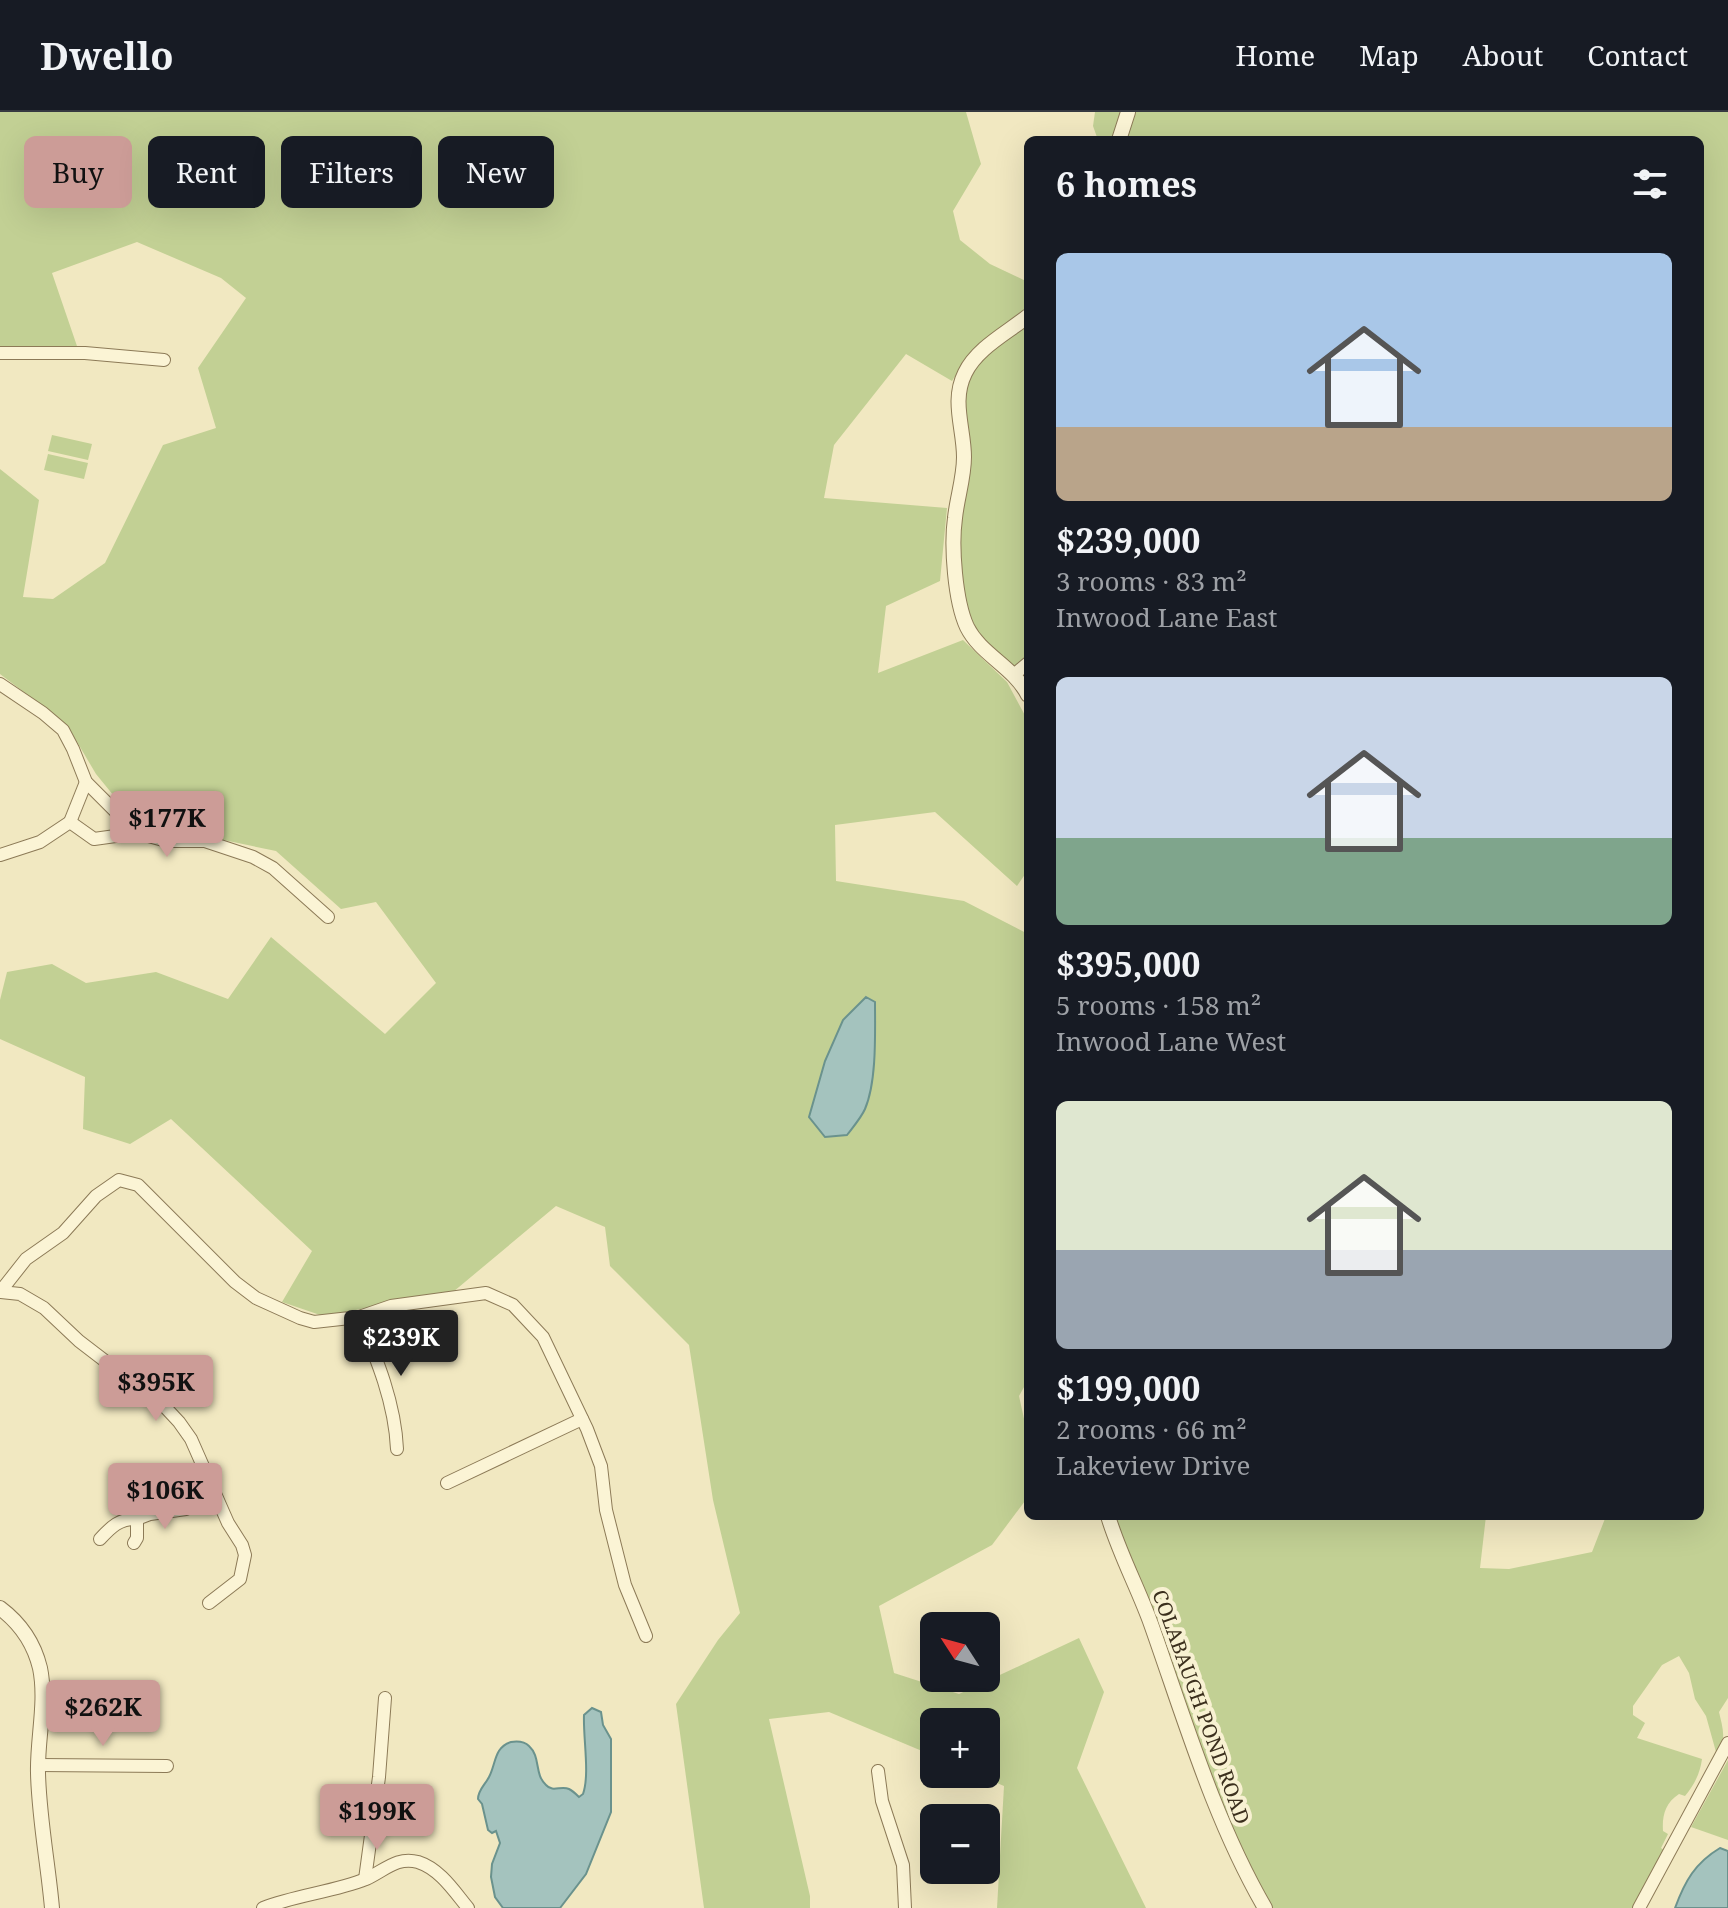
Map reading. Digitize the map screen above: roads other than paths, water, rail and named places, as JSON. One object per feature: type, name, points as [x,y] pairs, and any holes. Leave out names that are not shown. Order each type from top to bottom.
[{"type":"street","points":[[1120,136],[1128,112]]},
{"type":"street","points":[[1024,319],[972,362],[965,372],[958,398],[964,463],[954,521],[963,616],[975,640],[1015,674],[1024,689]]},
{"type":"street","points":[[0,353],[85,353],[164,360]]},
{"type":"street","points":[[1015,674],[1024,666]]},
{"type":"street","points":[[0,684],[63,730],[86,782],[137,833]]},
{"type":"street","points":[[0,855],[40,842],[70,822],[86,782]]},
{"type":"street","points":[[70,822],[94,839],[137,833],[167,841],[205,841],[253,857],[273,868],[328,917]]},
{"type":"street","points":[[0,1292],[26,1259],[63,1233],[96,1196],[119,1180],[138,1185],[235,1282],[256,1298],[300,1318],[314,1322],[359,1317],[391,1306],[486,1293],[498,1297],[513,1305],[543,1337],[582,1419],[601,1466],[606,1510],[625,1585],[646,1636]]},
{"type":"street","points":[[0,1292],[20,1294],[44,1308],[79,1341],[165,1407],[191,1439],[245,1555],[244,1567],[235,1585],[209,1603]]},
{"type":"street","points":[[359,1317],[376,1354],[396,1424],[397,1449]]},
{"type":"street","points":[[447,1483],[582,1419]]},
{"type":"street","points":[[100,1539],[111,1527],[127,1519],[186,1509],[216,1498]]},
{"type":"street","points":[[134,1543],[137,1519]]},
{"type":"street","name":"COLABAUGH POND ROAD","points":[[1110,1520],[1148,1616],[1221,1819],[1245,1874],[1265,1908]]},
{"type":"street","points":[[0,1608],[23,1631],[40,1668],[42,1689],[38,1765],[52,1908]]},
{"type":"street","points":[[365,1879],[379,1777],[385,1698]]},
{"type":"street","points":[[1639,1908],[1728,1743]]},
{"type":"street","points":[[38,1765],[167,1766]]},
{"type":"street","points":[[878,1771],[882,1801],[903,1865],[905,1908]]},
{"type":"street","points":[[263,1908],[365,1879],[393,1863],[407,1860],[420,1862],[440,1875],[468,1908]]},
{"type":"water","points":[[866,997],[875,1002],[869,1098],[847,1135],[825,1137],[809,1117],[825,1061],[843,1020]]},
{"type":"water","points":[[592,1708],[601,1712],[603,1725],[611,1739],[611,1812],[586,1874],[560,1908],[503,1908],[495,1897],[491,1877],[500,1843],[496,1831],[492,1833],[488,1830],[479,1793],[501,1748],[511,1742],[523,1742],[533,1750],[542,1781],[554,1789],[566,1788],[579,1797],[583,1794],[586,1766],[584,1715]]},
{"type":"water","points":[[1720,1848],[1728,1851],[1728,1908],[1675,1908],[1692,1874]]}]
